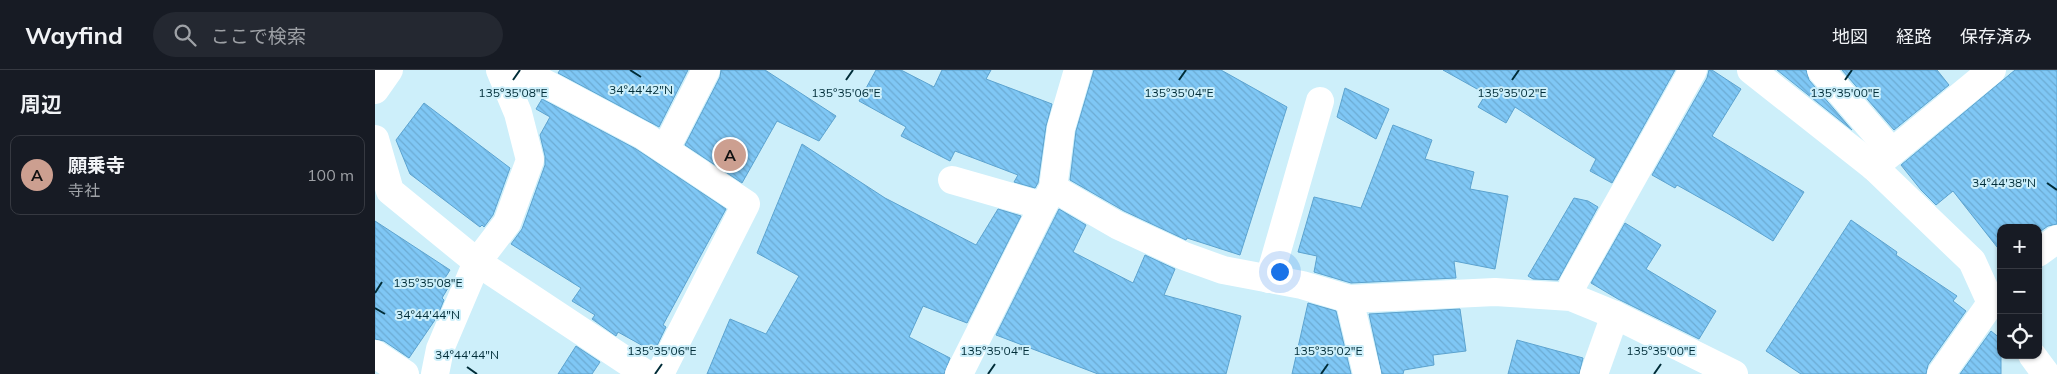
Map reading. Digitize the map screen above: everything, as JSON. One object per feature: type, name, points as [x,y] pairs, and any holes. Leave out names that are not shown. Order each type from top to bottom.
[{"type":"street","points":[[375,90],[389,70]]},
{"type":"street","points":[[435,374],[440,349],[477,262],[507,223],[530,160],[518,113],[500,70]]},
{"type":"street","points":[[520,70],[644,136],[746,204],[660,374]]},
{"type":"street","points":[[665,150],[706,70]]},
{"type":"street","points":[[959,374],[1048,197],[1061,128],[1078,70]]},
{"type":"street","points":[[1573,284],[1693,70]]},
{"type":"street","points":[[1751,70],[1883,160]]},
{"type":"street","points":[[1821,70],[1883,160],[1972,261],[1995,298],[1941,374]]},
{"type":"street","points":[[1883,160],[1992,70]]},
{"type":"street","points":[[1269,279],[1320,101]]},
{"type":"street","points":[[375,139],[390,191],[477,262],[646,374]]},
{"type":"street","points":[[952,180],[1048,197],[1117,225],[1184,256],[1223,270],[1301,285],[1349,299],[1495,292],[1571,298],[1615,315],[1734,374]]},
{"type":"street","points":[[2042,251],[2057,239]]},
{"type":"street","points":[[1349,299],[1367,374]]},
{"type":"street","points":[[1594,374],[1615,315]]},
{"type":"street","points":[[375,354],[405,374]]},
{"type":"street","points":[[2035,359],[2046,374]]},
{"type":"building","points":[[560,70],[688,70],[659,127],[558,73]]},
{"type":"building","points":[[721,70],[765,70],[836,116],[819,141],[777,121],[742,183],[685,145],[720,77]]},
{"type":"building","points":[[876,70],[901,70],[934,87],[942,70],[991,70],[986,79],[1052,104],[1046,126],[1038,183],[1035,188],[1014,182],[1018,175],[955,151],[950,161],[901,136],[906,127],[859,101]]},
{"type":"building","points":[[1094,70],[1221,70],[1287,107],[1240,255],[1187,238],[1186,240],[1124,211],[1070,180],[1076,131]]},
{"type":"building","points":[[1443,70],[1675,70],[1612,183],[1590,171],[1596,159],[1515,107],[1506,123],[1478,107],[1486,94]]},
{"type":"building","points":[[1709,70],[1712,70],[1741,89],[1712,136],[1804,192],[1773,241],[1677,185],[1675,188],[1652,175],[1707,78]]},
{"type":"building","points":[[1777,70],[1806,70],[1809,80],[1852,130]]},
{"type":"building","points":[[1842,70],[1937,70],[1949,85],[1894,130]]},
{"type":"building","points":[[2015,70],[2057,70],[2057,224],[2048,226],[2042,230],[2042,224],[1997,224],[1997,247],[1953,191],[1936,205],[1901,165]]},
{"type":"building","points":[[1345,88],[1389,109],[1376,139],[1337,117]]},
{"type":"building","points":[[542,99],[636,149],[726,209],[663,325],[666,327],[654,352],[618,332],[616,336],[592,319],[595,315],[572,301],[581,288],[511,244],[522,229],[545,165],[540,135],[550,117],[536,109]]},
{"type":"building","points":[[424,103],[510,168],[493,215],[484,227],[482,225],[480,227],[410,174],[396,140]]},
{"type":"building","points":[[1393,125],[1432,140],[1425,159],[1474,172],[1470,189],[1508,196],[1495,269],[1454,261],[1456,278],[1351,283],[1314,272],[1317,256],[1298,252],[1314,197],[1361,208]]},
{"type":"building","points":[[802,144],[885,198],[976,245],[998,209],[1021,216],[967,323],[923,306],[909,337],[950,358],[944,374],[707,374],[730,319],[766,334],[799,276],[757,253]]},
{"type":"building","points":[[1574,198],[1588,201],[1598,207],[1558,280],[1533,279],[1528,276]]},
{"type":"building","points":[[1059,209],[1086,225],[1073,252],[1133,283],[1145,255],[1175,269],[1164,295],[1241,316],[1226,374],[1098,374],[996,335]]},
{"type":"building","points":[[1851,220],[1897,252],[1896,255],[1957,296],[1953,301],[1966,311],[1928,365],[1926,374],[1801,374],[1766,351]]},
{"type":"building","points":[[375,221],[450,270],[445,278],[451,283],[442,298],[444,300],[437,317],[409,358],[384,341],[375,339]]},
{"type":"building","points":[[1625,223],[1661,245],[1646,269],[1716,311],[1699,339],[1618,299],[1591,283]]},
{"type":"building","points":[[1308,303],[1336,311],[1351,374],[1292,374]]},
{"type":"building","points":[[1460,309],[1466,351],[1433,355],[1434,365],[1404,370],[1403,374],[1382,374],[1369,314]]},
{"type":"building","points":[[1991,331],[1997,336],[1997,359],[2001,359],[2001,374],[1960,374]]},
{"type":"building","points":[[1517,340],[1583,358],[1579,374],[1508,374]]},
{"type":"building","points":[[576,346],[600,362],[592,374],[558,374]]},
{"type":"place","name":"願乗寺","points":[[730,155]]}]
